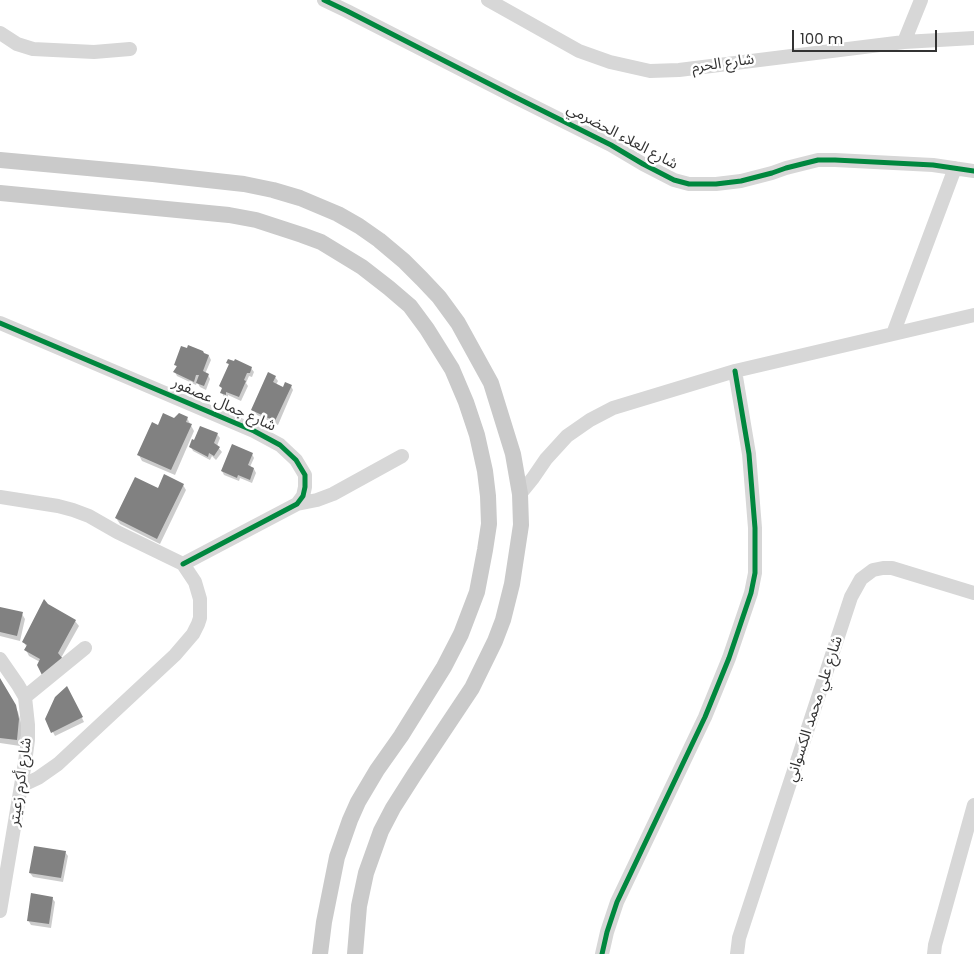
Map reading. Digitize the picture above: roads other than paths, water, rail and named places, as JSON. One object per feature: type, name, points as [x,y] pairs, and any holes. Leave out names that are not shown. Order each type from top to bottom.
[{"type":"main road","points":[[0,160],[244,184],[300,198],[338,214],[360,226],[388,248],[412,269],[439,298],[458,324],[491,383],[514,454],[520,494],[521,525],[512,584],[503,620],[495,641],[472,688],[414,775],[381,831],[366,873],[359,906],[355,954]]},
{"type":"main road","points":[[0,193],[229,215],[256,220],[321,242],[362,267],[410,306],[428,329],[452,369],[466,402],[477,435],[488,496],[489,524],[477,592],[461,634],[444,667],[377,770],[358,802],[350,820],[337,857],[324,922],[320,954]]},
{"type":"street","name":"شارع العلاء الحضرمي","points":[[324,0],[603,140],[674,180],[690,184],[716,184],[757,177],[818,160],[933,165],[974,171]]},
{"type":"street","name":"شارع الحرم","points":[[488,0],[579,51],[610,62],[650,71],[679,70],[904,42],[974,38]]},
{"type":"street","points":[[904,42],[921,0]]},
{"type":"street","points":[[0,33],[18,44],[33,49],[94,52],[130,49]]},
{"type":"street","points":[[893,334],[955,168]]},
{"type":"street","points":[[520,494],[546,459],[567,436],[590,420],[625,404],[735,371],[974,315]]},
{"type":"street","name":"شارع جمال عصفور","points":[[0,323],[267,437],[280,445],[296,460],[305,476],[303,496],[297,504]]},
{"type":"street","points":[[602,954],[617,902],[705,716],[729,658],[751,593],[755,572],[755,528],[749,454],[735,371]]},
{"type":"street","points":[[183,564],[297,504],[333,494],[402,456]]},
{"type":"street","points":[[0,497],[58,506],[89,516],[117,532],[183,564],[195,582],[200,599],[200,618],[193,634],[175,655],[58,764],[38,778],[21,786]]},
{"type":"street","name":"شارع علي محمد الكسواني","points":[[737,954],[739,938],[851,597],[861,579],[873,570],[892,568],[974,593]]},
{"type":"street","points":[[24,697],[85,648]]},
{"type":"street","name":"شارع أكرم زعيتر","points":[[0,659],[24,697],[28,725],[28,740],[21,786],[4,860],[0,911]]},
{"type":"street","points":[[934,954],[934,945],[974,805]]}]
